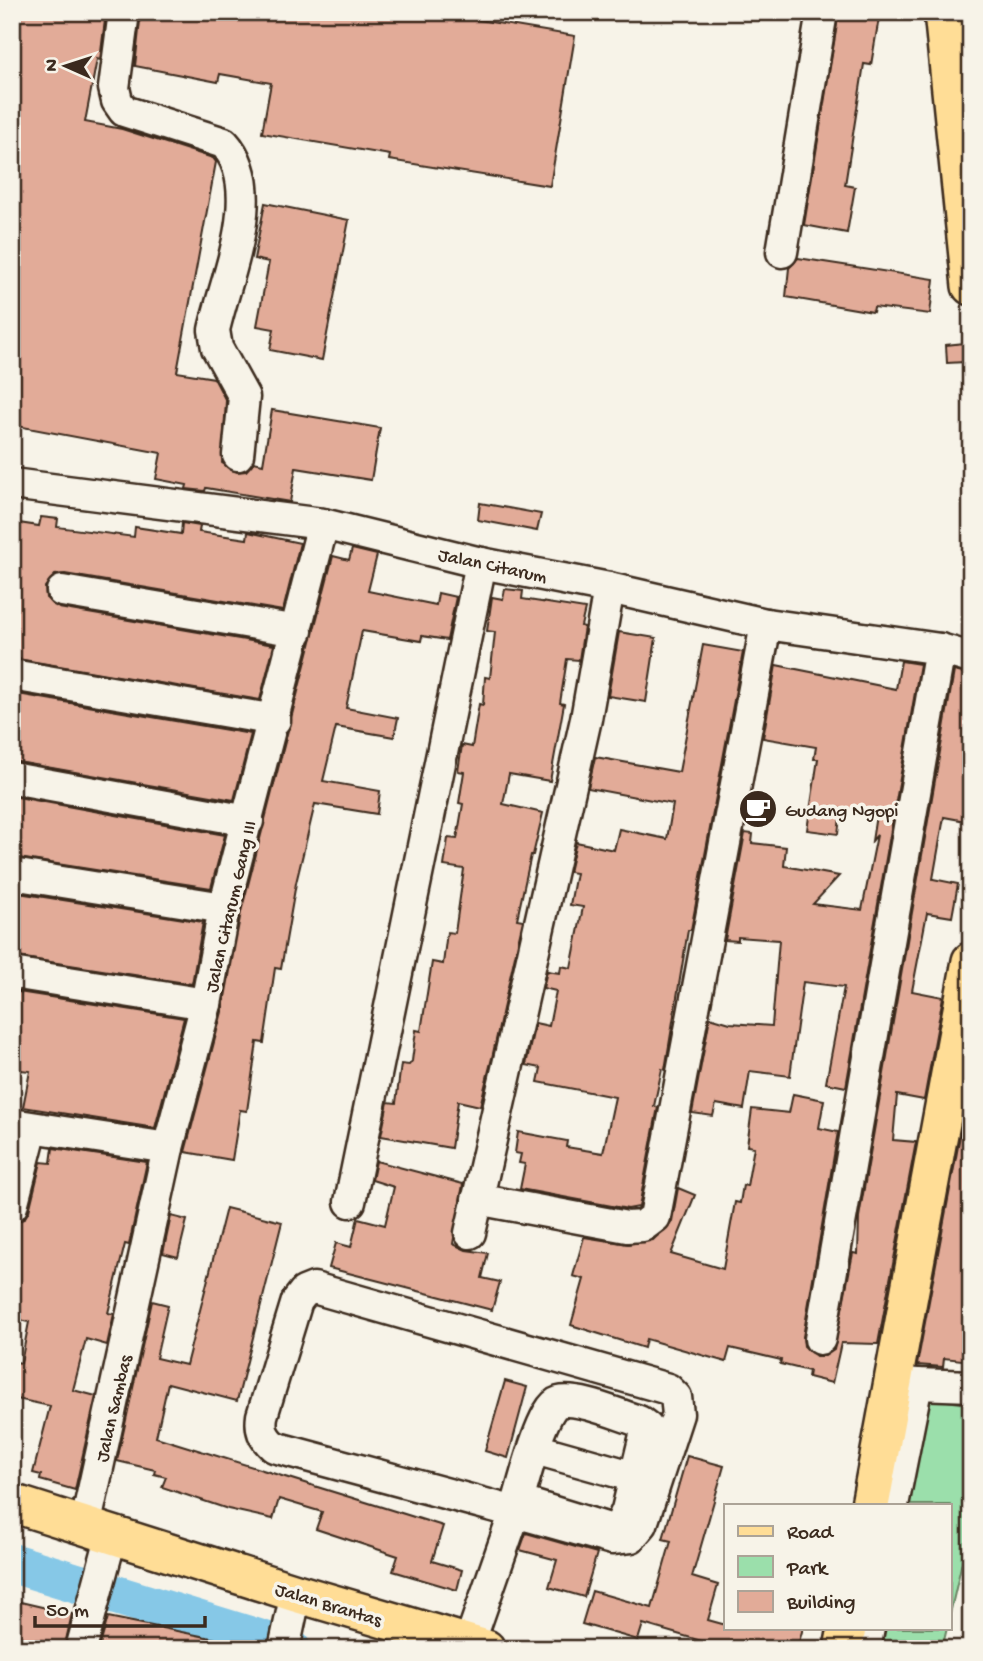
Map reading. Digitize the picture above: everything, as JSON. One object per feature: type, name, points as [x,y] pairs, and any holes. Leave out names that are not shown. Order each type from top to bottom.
[{"type":"main road","points":[[943,12],[971,286]]},
{"type":"main road","points":[[870,1504],[905,1383],[971,961]]},
{"type":"main road","name":"Jalan Brantas","points":[[12,1503],[101,1539],[294,1602],[478,1646]]},
{"type":"main road","points":[[843,1649],[847,1630]]},
{"type":"street","points":[[124,12],[114,89],[117,101],[124,111],[224,143],[243,184],[244,207],[214,330],[216,348],[244,397],[238,455]]},
{"type":"street","points":[[782,252],[822,12]]},
{"type":"street","name":"Jalan Citarum","points":[[12,484],[323,524],[481,564],[609,588],[766,624],[940,649],[971,658]]},
{"type":"street","name":"Jalan Citarum Gang III","points":[[138,1289],[168,1148],[206,1004],[224,908],[275,720],[323,524]]},
{"type":"street","points":[[350,1202],[481,564]]},
{"type":"street","points":[[470,1233],[586,719],[609,588]]},
{"type":"street","points":[[62,591],[297,631]]},
{"type":"street","points":[[477,1199],[627,1227],[643,1226],[655,1217],[766,624]]},
{"type":"street","points":[[820,1339],[940,649]]},
{"type":"street","points":[[12,676],[275,720]]},
{"type":"street","points":[[12,778],[248,821]]},
{"type":"street","points":[[12,874],[224,908]]},
{"type":"street","points":[[12,973],[206,1004]]},
{"type":"street","points":[[12,1206],[22,1126],[168,1148]]},
{"type":"street","name":"Jalan Sambas","points":[[81,1649],[92,1604],[138,1289]]},
{"type":"street","points":[[314,1289],[668,1389],[676,1396],[678,1414],[642,1524],[631,1537],[612,1539],[577,1524],[516,1506],[274,1447],[264,1438],[260,1427],[297,1301],[304,1293],[314,1289]]},
{"type":"street","points":[[893,1504],[905,1383],[971,1386]]},
{"type":"street","points":[[478,1646],[516,1506],[545,1417],[554,1405],[561,1401],[578,1403],[639,1421],[647,1427],[620,1526],[609,1529],[577,1524]]},
{"type":"street","points":[[535,1449],[635,1477]]},
{"type":"street","points":[[284,1649],[294,1602]]},
{"type":"street","points":[[865,1649],[869,1630]]},
{"type":"green space","points":[[900,1393],[971,1405],[971,1523],[951,1610],[951,1504],[879,1504]]},
{"type":"green space","points":[[855,1630],[947,1630],[942,1649],[851,1649]]},
{"type":"building","points":[[12,12],[106,12],[100,60],[97,59],[85,122],[122,129],[213,158],[216,162],[177,372],[214,378],[226,401],[222,463],[237,472],[246,471],[254,462],[263,464],[272,410],[380,428],[371,480],[296,468],[290,502],[206,488],[205,491],[186,489],[187,485],[156,479],[161,453],[12,425]]},
{"type":"building","points":[[141,12],[430,12],[575,36],[550,186],[389,160],[390,155],[262,133],[271,83],[220,74],[218,82],[135,66]]},
{"type":"building","points":[[839,12],[880,12],[871,65],[864,64],[845,185],[855,187],[847,233],[804,225]]},
{"type":"building","points":[[265,203],[349,220],[322,360],[270,350],[274,329],[257,326],[269,262],[254,259]]},
{"type":"building","points":[[798,258],[934,279],[930,314],[874,307],[873,312],[786,297],[789,268]]},
{"type":"building","points":[[964,343],[965,362],[947,363],[946,345]]},
{"type":"building","points":[[480,503],[541,514],[537,531],[478,520]]},
{"type":"building","points":[[41,517],[58,519],[57,527],[134,537],[135,527],[181,534],[182,523],[200,526],[199,532],[247,539],[248,532],[300,543],[283,611],[65,574],[55,575],[45,587],[46,598],[59,608],[274,645],[260,700],[12,658],[12,522],[39,526]]},
{"type":"building","points":[[352,549],[377,555],[368,591],[436,605],[438,593],[456,597],[447,640],[422,636],[421,641],[362,631],[346,708],[398,718],[394,737],[336,727],[323,781],[380,791],[377,814],[315,804],[296,883],[281,969],[275,968],[264,1043],[257,1042],[247,1111],[240,1110],[232,1160],[185,1152],[223,1008],[241,912],[333,556],[349,560]]},
{"type":"building","points":[[505,589],[523,591],[522,599],[585,609],[581,626],[584,627],[579,660],[567,659],[560,703],[564,704],[550,781],[509,774],[503,804],[543,813],[517,919],[523,920],[480,1106],[458,1101],[451,1148],[381,1136],[388,1102],[396,1103],[401,1064],[409,1065],[412,1061],[416,1030],[421,1031],[432,962],[443,964],[447,932],[455,933],[464,869],[444,866],[448,838],[457,839],[463,804],[459,803],[464,772],[458,771],[462,745],[472,747],[479,704],[483,705],[485,677],[490,678],[495,632],[487,631],[492,597],[503,599]]},
{"type":"building","points":[[619,632],[656,638],[646,702],[608,696]]},
{"type":"building","points":[[703,645],[743,652],[691,930],[688,930],[665,1070],[662,1069],[654,1106],[658,1107],[639,1207],[628,1209],[520,1189],[525,1164],[519,1163],[521,1154],[515,1153],[518,1132],[567,1141],[566,1147],[603,1153],[615,1097],[538,1082],[541,1068],[526,1065],[535,1023],[549,1026],[556,991],[543,988],[547,971],[560,973],[561,966],[571,968],[583,907],[570,905],[576,873],[569,872],[576,842],[614,850],[619,829],[667,839],[673,804],[588,788],[595,757],[679,772]]},
{"type":"building","points":[[901,661],[920,664],[846,1087],[826,1083],[844,987],[803,982],[790,1076],[750,1071],[744,1109],[716,1104],[713,1116],[692,1113],[710,1017],[730,1023],[772,1026],[779,940],[738,937],[738,941],[725,940],[745,833],[753,834],[752,843],[786,847],[784,866],[839,876],[813,904],[862,910],[877,835],[872,841],[876,815],[841,809],[838,834],[807,830],[818,759],[814,759],[816,747],[763,738],[776,665],[896,689]]},
{"type":"building","points":[[954,671],[971,675],[971,822],[944,817],[933,879],[958,884],[952,917],[927,913],[912,991],[943,997],[924,1100],[897,1095],[893,1140],[916,1142],[878,1344],[841,1343],[832,1383],[808,1377],[809,1371],[780,1364],[781,1360],[730,1348],[726,1362],[646,1339],[644,1348],[571,1325],[584,1279],[573,1276],[584,1237],[628,1244],[653,1240],[672,1221],[678,1188],[695,1195],[671,1254],[723,1269],[735,1202],[740,1203],[743,1185],[747,1186],[754,1147],[747,1146],[752,1109],[789,1113],[793,1094],[824,1100],[819,1128],[838,1132],[803,1337],[804,1346],[816,1356],[825,1356],[834,1350],[853,1253],[858,1254],[859,1217]]},
{"type":"building","points":[[12,693],[251,734],[234,800],[12,761]]},
{"type":"building","points":[[12,796],[225,835],[211,888],[12,857]]},
{"type":"building","points":[[12,892],[203,922],[192,984],[12,956]]},
{"type":"building","points":[[12,991],[184,1018],[155,1128],[23,1107],[30,1071],[12,1069]]},
{"type":"building","points":[[971,1077],[971,1361],[944,1358],[943,1367],[917,1365]]},
{"type":"building","points":[[53,1148],[147,1162],[129,1245],[125,1244],[108,1313],[114,1314],[107,1345],[86,1339],[73,1390],[96,1396],[75,1490],[40,1480],[41,1475],[33,1473],[50,1406],[12,1398],[12,1361],[21,1363],[29,1322],[12,1318],[12,1223],[24,1219],[29,1211],[41,1162],[51,1163]]},
{"type":"building","points":[[376,1161],[463,1184],[453,1244],[466,1250],[488,1253],[482,1278],[500,1282],[492,1310],[329,1268],[336,1243],[351,1247],[358,1218],[385,1225],[394,1187],[372,1180]]},
{"type":"building","points":[[226,1208],[282,1222],[237,1401],[168,1383],[156,1437],[443,1526],[432,1561],[462,1570],[457,1590],[393,1571],[398,1556],[316,1529],[322,1512],[279,1499],[273,1519],[228,1509],[162,1487],[166,1477],[154,1474],[155,1470],[117,1461],[152,1301],[168,1305],[156,1358],[186,1365]]},
{"type":"building","points":[[171,1216],[187,1220],[178,1257],[163,1253]]},
{"type":"building","points":[[505,1381],[527,1387],[508,1458],[485,1451]]},
{"type":"building","points":[[687,1456],[724,1466],[692,1577],[718,1585],[708,1620],[724,1624],[724,1630],[802,1630],[797,1649],[729,1649],[643,1624],[638,1640],[582,1624],[592,1591],[652,1608],[671,1541],[663,1539]]},
{"type":"building","points":[[526,1533],[597,1553],[584,1597],[549,1587],[557,1560],[520,1550]]},
{"type":"building","points":[[12,1600],[72,1614],[64,1649],[12,1649]]},
{"type":"building","points":[[108,1617],[226,1641],[225,1649],[99,1649]]},
{"type":"waterway","points":[[12,1563],[291,1649]]},
{"type":"place","name":"Gudang Ngopi","points":[[758,809]]}]
